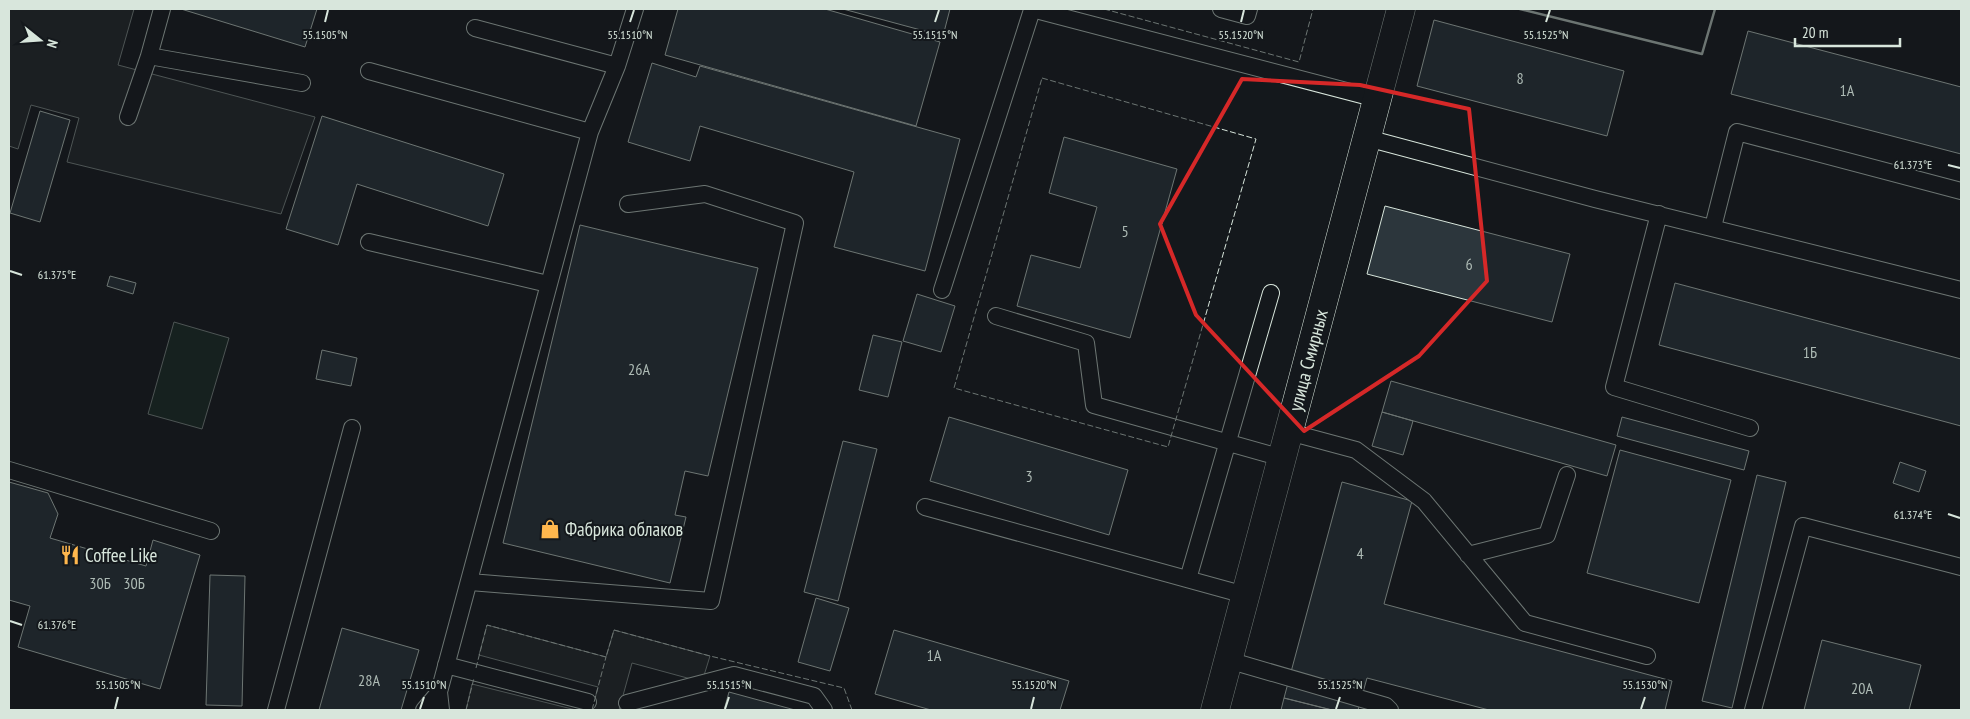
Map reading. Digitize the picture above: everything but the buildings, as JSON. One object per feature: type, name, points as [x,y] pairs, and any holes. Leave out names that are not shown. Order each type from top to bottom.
[{"type":"street","name":"улица Смирных","points":[[1215,710],[1401,9]]},
{"type":"lane","points":[[128,117],[149,56],[162,9]]},
{"type":"lane","points":[[441,710],[439,692],[590,132],[617,66],[635,9]]},
{"type":"lane","points":[[1221,9],[1248,16],[1249,9]]},
{"type":"lane","points":[[942,290],[1032,10],[1377,99]]},
{"type":"lane","points":[[475,28],[617,66]]},
{"type":"lane","points":[[149,56],[302,83]]},
{"type":"lane","points":[[369,71],[590,132]]},
{"type":"lane","points":[[1713,227],[1737,132],[1961,191]]},
{"type":"lane","points":[[1367,138],[1961,290]]},
{"type":"lane","points":[[470,582],[711,601],[795,223],[705,194],[628,204]]},
{"type":"lane","points":[[1659,214],[1614,387],[1750,428]]},
{"type":"lane","points":[[369,242],[548,284]]},
{"type":"lane","points":[[1188,579],[1271,293]]},
{"type":"lane","points":[[996,316],[1086,344],[1094,405],[1227,443],[1356,450],[1424,501],[1525,624],[1647,656]]},
{"type":"lane","points":[[276,710],[352,428]]},
{"type":"lane","points":[[9,470],[211,531]]},
{"type":"lane","points":[[1468,555],[1547,535],[1567,475]]},
{"type":"lane","points":[[925,507],[1245,595]]},
{"type":"lane","points":[[1753,710],[1803,526],[1961,567]]},
{"type":"lane","points":[[1228,660],[1386,706],[1390,710]]},
{"type":"lane","points":[[446,665],[588,702]]},
{"type":"lane","points":[[627,703],[734,675],[814,696],[824,710]]},
{"type":"lane","points":[[424,710],[439,692]]},
{"type":"highlighted area","points":[[1242,79],[1360,85],[1469,109],[1487,281],[1419,356],[1304,431],[1196,315],[1160,224]]},
{"type":"green space","points":[[174,322],[229,338],[202,429],[148,414]]},
{"type":"shaded area","points":[[9,9],[134,9],[118,65],[315,117],[281,214],[67,162],[79,118],[31,105],[18,149],[9,146]]},
{"type":"shaded area","points":[[487,625],[606,657],[614,630],[710,656],[702,682],[632,663],[619,710],[592,710],[598,687],[479,655]]},
{"type":"shaded area","points":[[472,684],[576,710],[466,710]]},
{"type":"fence","points":[[1104,9],[1299,62],[1313,9]]},
{"type":"fence","points":[[1042,78],[1256,139],[1168,447],[954,388],[1042,78]]},
{"type":"fence","points":[[476,668],[487,625],[606,657],[614,630],[710,656],[844,688],[852,710]]},
{"type":"fence","points":[[592,710],[606,657]]},
{"type":"fence","points":[[466,710],[474,678]]},
{"type":"wall","points":[[1520,9],[1702,54],[1715,9]]},
{"type":"place","name":"Фабрика облаков","points":[[550,529]]},
{"type":"place","name":"Coffee Like","points":[[70,555]]}]
